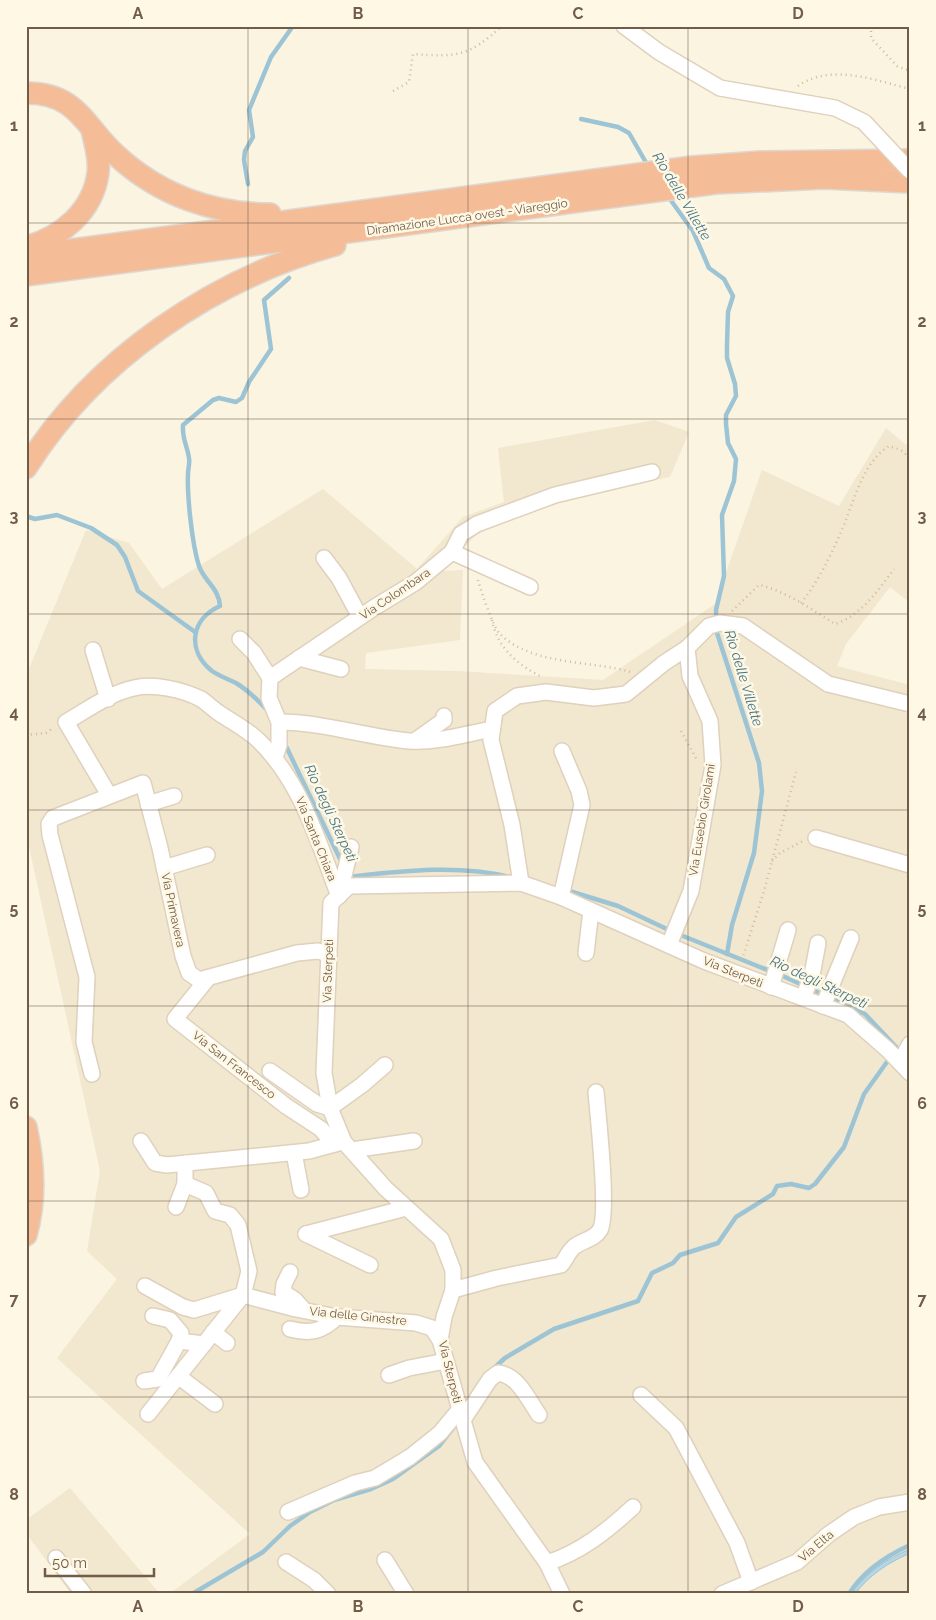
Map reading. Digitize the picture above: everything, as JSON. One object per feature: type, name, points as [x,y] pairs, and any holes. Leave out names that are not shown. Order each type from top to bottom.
[{"type":"highway","points":[[26,93],[51,96],[67,103],[78,111],[115,154],[129,166],[149,180],[202,206],[248,214],[405,216]]},
{"type":"highway","points":[[26,247],[50,238],[73,223],[91,196],[98,172],[98,153],[91,125]]},
{"type":"highway","name":"Diramazione Lucca ovest - Viareggio","points":[[26,275],[217,241],[587,191],[692,167],[847,169],[910,160]]},
{"type":"highway","name":"Diramazione Lucca ovest - Viareggio","points":[[847,169],[910,182]]},
{"type":"highway","points":[[26,468],[37,450],[79,400],[128,354],[171,321],[217,293],[258,273],[405,216]]},
{"type":"highway","name":"Diramazione Lucca ovest - Viareggio","points":[[26,256],[217,241]]},
{"type":"highway","points":[[26,1127],[32,1154],[33,1201],[26,1235]]},
{"type":"street","points":[[624,26],[659,52],[720,88],[835,108],[864,122],[910,171]]},
{"type":"street","name":"Via Colombara","points":[[270,678],[360,617],[416,582],[452,552],[461,534],[477,524],[554,495],[652,472]]},
{"type":"street","points":[[452,552],[530,587]]},
{"type":"street","points":[[324,558],[339,578],[360,617]]},
{"type":"street","points":[[520,879],[512,825],[491,740],[495,711],[517,696],[546,692],[594,698],[626,694],[715,625],[743,626],[828,684],[910,704]]},
{"type":"street","points":[[240,639],[254,653],[270,678],[269,698],[279,726],[279,744],[275,758]]},
{"type":"street","name":"Via Eusebio Girolami","points":[[673,937],[691,891],[712,765],[710,722],[690,676],[687,648]]},
{"type":"street","points":[[94,650],[108,699]]},
{"type":"street","points":[[299,658],[341,669]]},
{"type":"street","name":"Via Santa Chiara","points":[[66,722],[108,699],[135,687],[153,687],[179,691],[201,700],[258,740],[275,758],[293,784],[311,820],[339,896]]},
{"type":"street","points":[[416,740],[444,720],[444,716]]},
{"type":"street","points":[[66,722],[109,795]]},
{"type":"street","points":[[279,726],[333,727],[382,737],[416,740],[448,738],[492,729]]},
{"type":"street","points":[[562,751],[579,791],[582,805],[562,893]]},
{"type":"street","name":"Via Primavera","points":[[92,1074],[84,1042],[87,977],[48,824],[53,818],[143,783],[183,956],[189,973],[198,980],[208,978]]},
{"type":"street","points":[[148,804],[174,796]]},
{"type":"street","points":[[816,838],[910,865]]},
{"type":"street","points":[[339,896],[351,847]]},
{"type":"street","points":[[164,868],[207,855]]},
{"type":"street","name":"Via Sterpeti","points":[[562,1594],[547,1563],[475,1462],[440,1340],[444,1317],[453,1290],[453,1270],[441,1239],[406,1208],[343,1145],[330,1108],[324,1073],[331,903],[349,886],[520,879],[562,893],[591,911],[673,937],[826,1000],[848,1015],[888,1050],[903,1066]]},
{"type":"street","points":[[586,953],[591,911]]},
{"type":"street","points":[[774,978],[788,930]]},
{"type":"street","points":[[826,1000],[852,938]]},
{"type":"street","points":[[806,991],[818,942]]},
{"type":"street","points":[[208,978],[297,953],[318,951],[329,954]]},
{"type":"street","name":"Via San Francesco","points":[[208,978],[175,1019],[286,1106],[343,1145]]},
{"type":"street","points":[[903,1066],[910,1044]]},
{"type":"street","points":[[270,1071],[317,1104],[330,1108],[362,1086],[385,1065]]},
{"type":"street","points":[[453,1290],[497,1278],[561,1265],[575,1246],[593,1237],[601,1229],[603,1215],[602,1167],[596,1092]]},
{"type":"street","points":[[141,1141],[155,1163],[185,1163],[343,1145],[414,1141]]},
{"type":"street","points":[[294,1152],[301,1190]]},
{"type":"street","points":[[176,1207],[185,1184],[185,1163]]},
{"type":"street","points":[[148,1414],[178,1384],[208,1338],[243,1295],[249,1271],[238,1225],[230,1214],[215,1212],[206,1193],[185,1184]]},
{"type":"street","points":[[370,1265],[306,1234],[406,1208]]},
{"type":"street","points":[[290,1272],[284,1284],[283,1292],[306,1311]]},
{"type":"street","points":[[145,1286],[183,1307],[194,1310],[243,1295]]},
{"type":"street","name":"Via delle Ginestre","points":[[243,1295],[337,1317],[416,1323],[432,1328],[440,1340]]},
{"type":"street","points":[[144,1381],[158,1379],[179,1341],[181,1333],[170,1320],[153,1316]]},
{"type":"street","points":[[290,1329],[301,1332],[318,1331],[327,1327],[337,1317]]},
{"type":"street","points":[[179,1341],[208,1338],[227,1342]]},
{"type":"street","points":[[389,1375],[409,1368],[446,1361]]},
{"type":"street","points":[[288,1512],[355,1483],[375,1478],[403,1462],[462,1415],[490,1379],[498,1373],[507,1374],[515,1381],[538,1415]]},
{"type":"street","points":[[178,1384],[215,1404]]},
{"type":"street","points":[[641,1394],[676,1428],[737,1543],[751,1582]]},
{"type":"street","name":"Via Elta","points":[[722,1594],[797,1562],[829,1534],[854,1517],[879,1507],[910,1502]]},
{"type":"street","points":[[547,1563],[582,1548],[610,1529],[633,1508]]},
{"type":"street","points":[[56,1558],[84,1594]]},
{"type":"street","points":[[385,1560],[406,1594]]},
{"type":"street","points":[[286,1562],[314,1580],[328,1594]]},
{"type":"path","points":[[393,92],[409,82],[413,54],[443,56],[470,52],[502,26]]},
{"type":"path","points":[[871,26],[870,38],[897,66],[910,71]]},
{"type":"path","points":[[780,99],[810,78],[839,74],[872,79],[910,90]]},
{"type":"path","points":[[800,603],[824,567],[859,486],[880,452],[890,446],[901,450],[910,458]]},
{"type":"path","points":[[469,561],[499,633],[521,647],[555,660],[619,669],[634,673],[642,680]]},
{"type":"path","points":[[715,625],[759,584],[771,587],[835,624],[848,620],[869,600],[894,569]]},
{"type":"path","points":[[491,614],[494,633],[502,646],[523,667],[546,679]]},
{"type":"path","points":[[26,735],[46,732],[66,722]]},
{"type":"path","points":[[681,731],[698,762]]},
{"type":"path","points":[[744,953],[772,862],[796,772]]},
{"type":"path","points":[[772,862],[780,853],[790,847],[804,840],[816,838]]},
{"type":"shaded area","points":[[655,420],[689,432],[670,477],[567,498],[482,528],[443,571],[463,570],[460,640],[366,653],[365,669],[457,671],[603,680],[715,604],[762,470],[839,506],[886,428],[910,448],[910,603],[890,587],[846,644],[837,666],[910,685],[910,1594],[169,1594],[250,1534],[57,1358],[117,1279],[87,1251],[100,1171],[26,833],[26,676],[86,530],[129,543],[162,589],[323,489],[417,569],[463,517],[504,502],[498,448]]},
{"type":"shaded area","points":[[70,1488],[160,1594],[71,1594],[26,1533],[26,1520]]},
{"type":"water","points":[[910,1549],[910,1553],[880,1570],[866,1581],[855,1594],[850,1594],[862,1580],[877,1568],[893,1557]]},
{"type":"waterway","points":[[248,184],[244,160],[245,151],[253,137],[249,110],[271,57],[293,26]]},
{"type":"waterway","name":"Rio delle Villette","points":[[581,119],[618,127],[629,133],[648,166]]},
{"type":"waterway","name":"Rio delle Villette","points":[[667,195],[693,231],[709,268],[724,279],[733,296],[728,312],[727,358],[735,384],[736,396],[726,415],[726,424],[728,443],[736,459],[734,481],[722,515],[724,576],[716,610],[717,633],[759,763],[762,791],[754,853],[732,925],[727,954]]},
{"type":"waterway","points":[[268,711],[241,686],[212,671],[198,654],[195,645],[195,636],[203,619],[220,606],[217,594],[201,571],[194,545],[188,495],[189,460],[183,425],[213,400],[219,398],[236,402],[242,398],[249,382],[271,349],[264,300],[289,278]]},
{"type":"waterway","name":"Rio degli Sterpeti","points":[[26,516],[35,519],[57,515],[91,528],[117,545],[125,557],[138,591],[195,632]]},
{"type":"waterway","name":"Rio degli Sterpeti","points":[[284,742],[342,863]]},
{"type":"waterway","name":"Rio degli Sterpeti","points":[[348,875],[348,877],[409,871],[450,870],[490,873],[510,877]]},
{"type":"waterway","name":"Rio degli Sterpeti","points":[[566,890],[618,906],[671,931]]},
{"type":"waterway","name":"Rio degli Sterpeti","points":[[492,1370],[505,1358],[554,1329],[638,1301],[652,1273],[673,1263],[680,1255],[718,1243],[736,1217],[773,1194],[777,1186],[791,1184],[809,1188],[815,1184],[844,1147],[864,1094],[897,1048],[865,1014],[785,977],[678,934]]},
{"type":"waterway","name":"Rio degli Sterpeti","points":[[192,1594],[263,1552],[290,1526],[310,1512],[334,1500],[371,1489],[393,1479],[439,1446],[453,1428]]},
{"type":"waterway","points":[[849,1594],[868,1571],[892,1554],[910,1545]]}]
